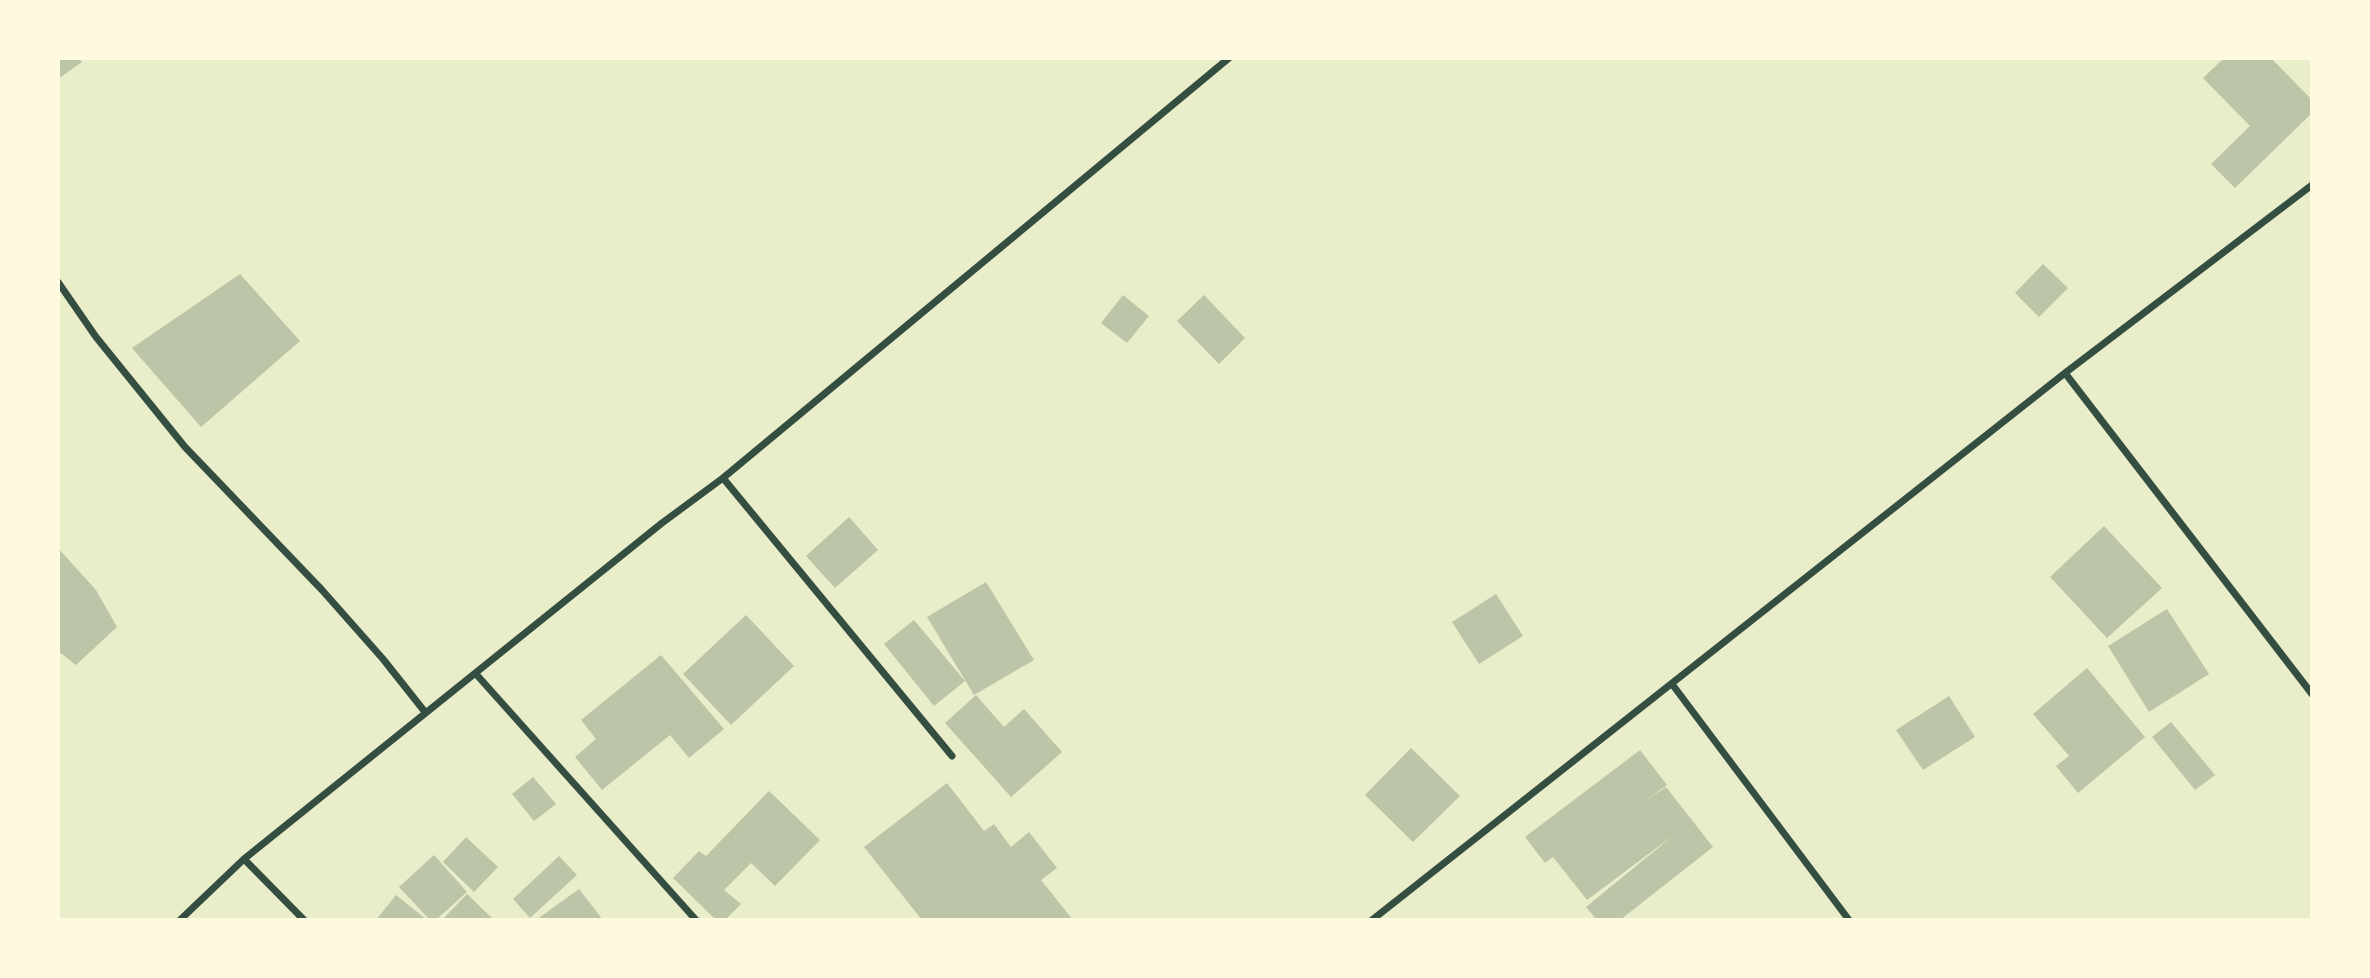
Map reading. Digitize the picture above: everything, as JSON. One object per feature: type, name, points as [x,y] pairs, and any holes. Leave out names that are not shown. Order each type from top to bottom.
[{"type":"street","points":[[180,920],[244,859],[662,523],[723,478],[1229,58]]},
{"type":"street","points":[[1372,920],[2065,373],[2312,185]]},
{"type":"street","points":[[58,282],[96,337],[184,447],[323,590],[425,712]]},
{"type":"street","points":[[2065,373],[2312,694]]},
{"type":"street","points":[[723,478],[952,756]]},
{"type":"street","points":[[476,674],[696,920]]},
{"type":"street","points":[[1672,684],[1849,920]]},
{"type":"street","points":[[244,859],[304,920]]},
{"type":"building","points":[[58,58],[79,58],[82,62],[58,79]]},
{"type":"building","points":[[2224,58],[2271,58],[2312,100],[2312,113],[2235,188],[2211,164],[2250,126],[2203,78]]},
{"type":"building","points":[[2043,264],[2068,288],[2039,317],[2015,293]]},
{"type":"building","points":[[240,274],[300,341],[201,427],[132,348]]},
{"type":"building","points":[[1123,295],[1149,316],[1127,343],[1101,323]]},
{"type":"building","points":[[1204,295],[1245,338],[1219,364],[1177,321]]},
{"type":"building","points":[[849,517],[878,550],[835,588],[806,556]]},
{"type":"building","points":[[2104,526],[2162,588],[2107,638],[2050,577]]},
{"type":"building","points":[[58,548],[96,590],[117,627],[76,665],[58,651]]},
{"type":"building","points":[[986,582],[1034,660],[974,695],[927,617]]},
{"type":"building","points":[[1496,594],[1523,636],[1479,664],[1452,622]]},
{"type":"building","points":[[2167,609],[2209,674],[2149,712],[2108,646]]},
{"type":"building","points":[[746,615],[794,666],[731,725],[683,674]]},
{"type":"building","points":[[914,620],[965,681],[934,706],[884,644]]},
{"type":"building","points":[[661,655],[724,729],[689,758],[670,735],[602,790],[575,757],[596,739],[581,720]]},
{"type":"building","points":[[2087,668],[2145,737],[2078,793],[2056,766],[2069,756],[2033,714]]},
{"type":"building","points":[[976,695],[1004,727],[1024,709],[1062,752],[1011,797],[945,723]]},
{"type":"building","points":[[1949,696],[1975,737],[1923,770],[1896,730]]},
{"type":"building","points":[[2171,722],[2215,775],[2195,790],[2152,737]]},
{"type":"building","points":[[1411,748],[1460,796],[1413,842],[1365,795]]},
{"type":"building","points":[[1640,750],[1667,785],[1646,800],[1666,787],[1713,847],[1620,920],[1597,920],[1586,907],[1674,835],[1587,900],[1553,857],[1545,863],[1525,837]]},
{"type":"building","points":[[533,777],[556,804],[534,821],[512,794]]},
{"type":"building","points":[[947,783],[984,831],[994,824],[1011,847],[1029,832],[1057,868],[1041,880],[1073,920],[922,920],[864,847]]},
{"type":"building","points":[[769,791],[820,840],[775,886],[751,863],[724,890],[741,904],[725,920],[716,920],[673,878],[699,851],[706,856]]},
{"type":"building","points":[[466,837],[498,867],[474,892],[443,862]]},
{"type":"building","points":[[434,855],[467,892],[436,920],[430,920],[399,887]]},
{"type":"building","points":[[559,856],[577,875],[530,918],[513,899]]},
{"type":"building","points":[[579,889],[603,920],[536,920]]},
{"type":"building","points":[[467,894],[494,920],[442,920]]},
{"type":"building","points":[[396,895],[426,919],[376,920]]}]
